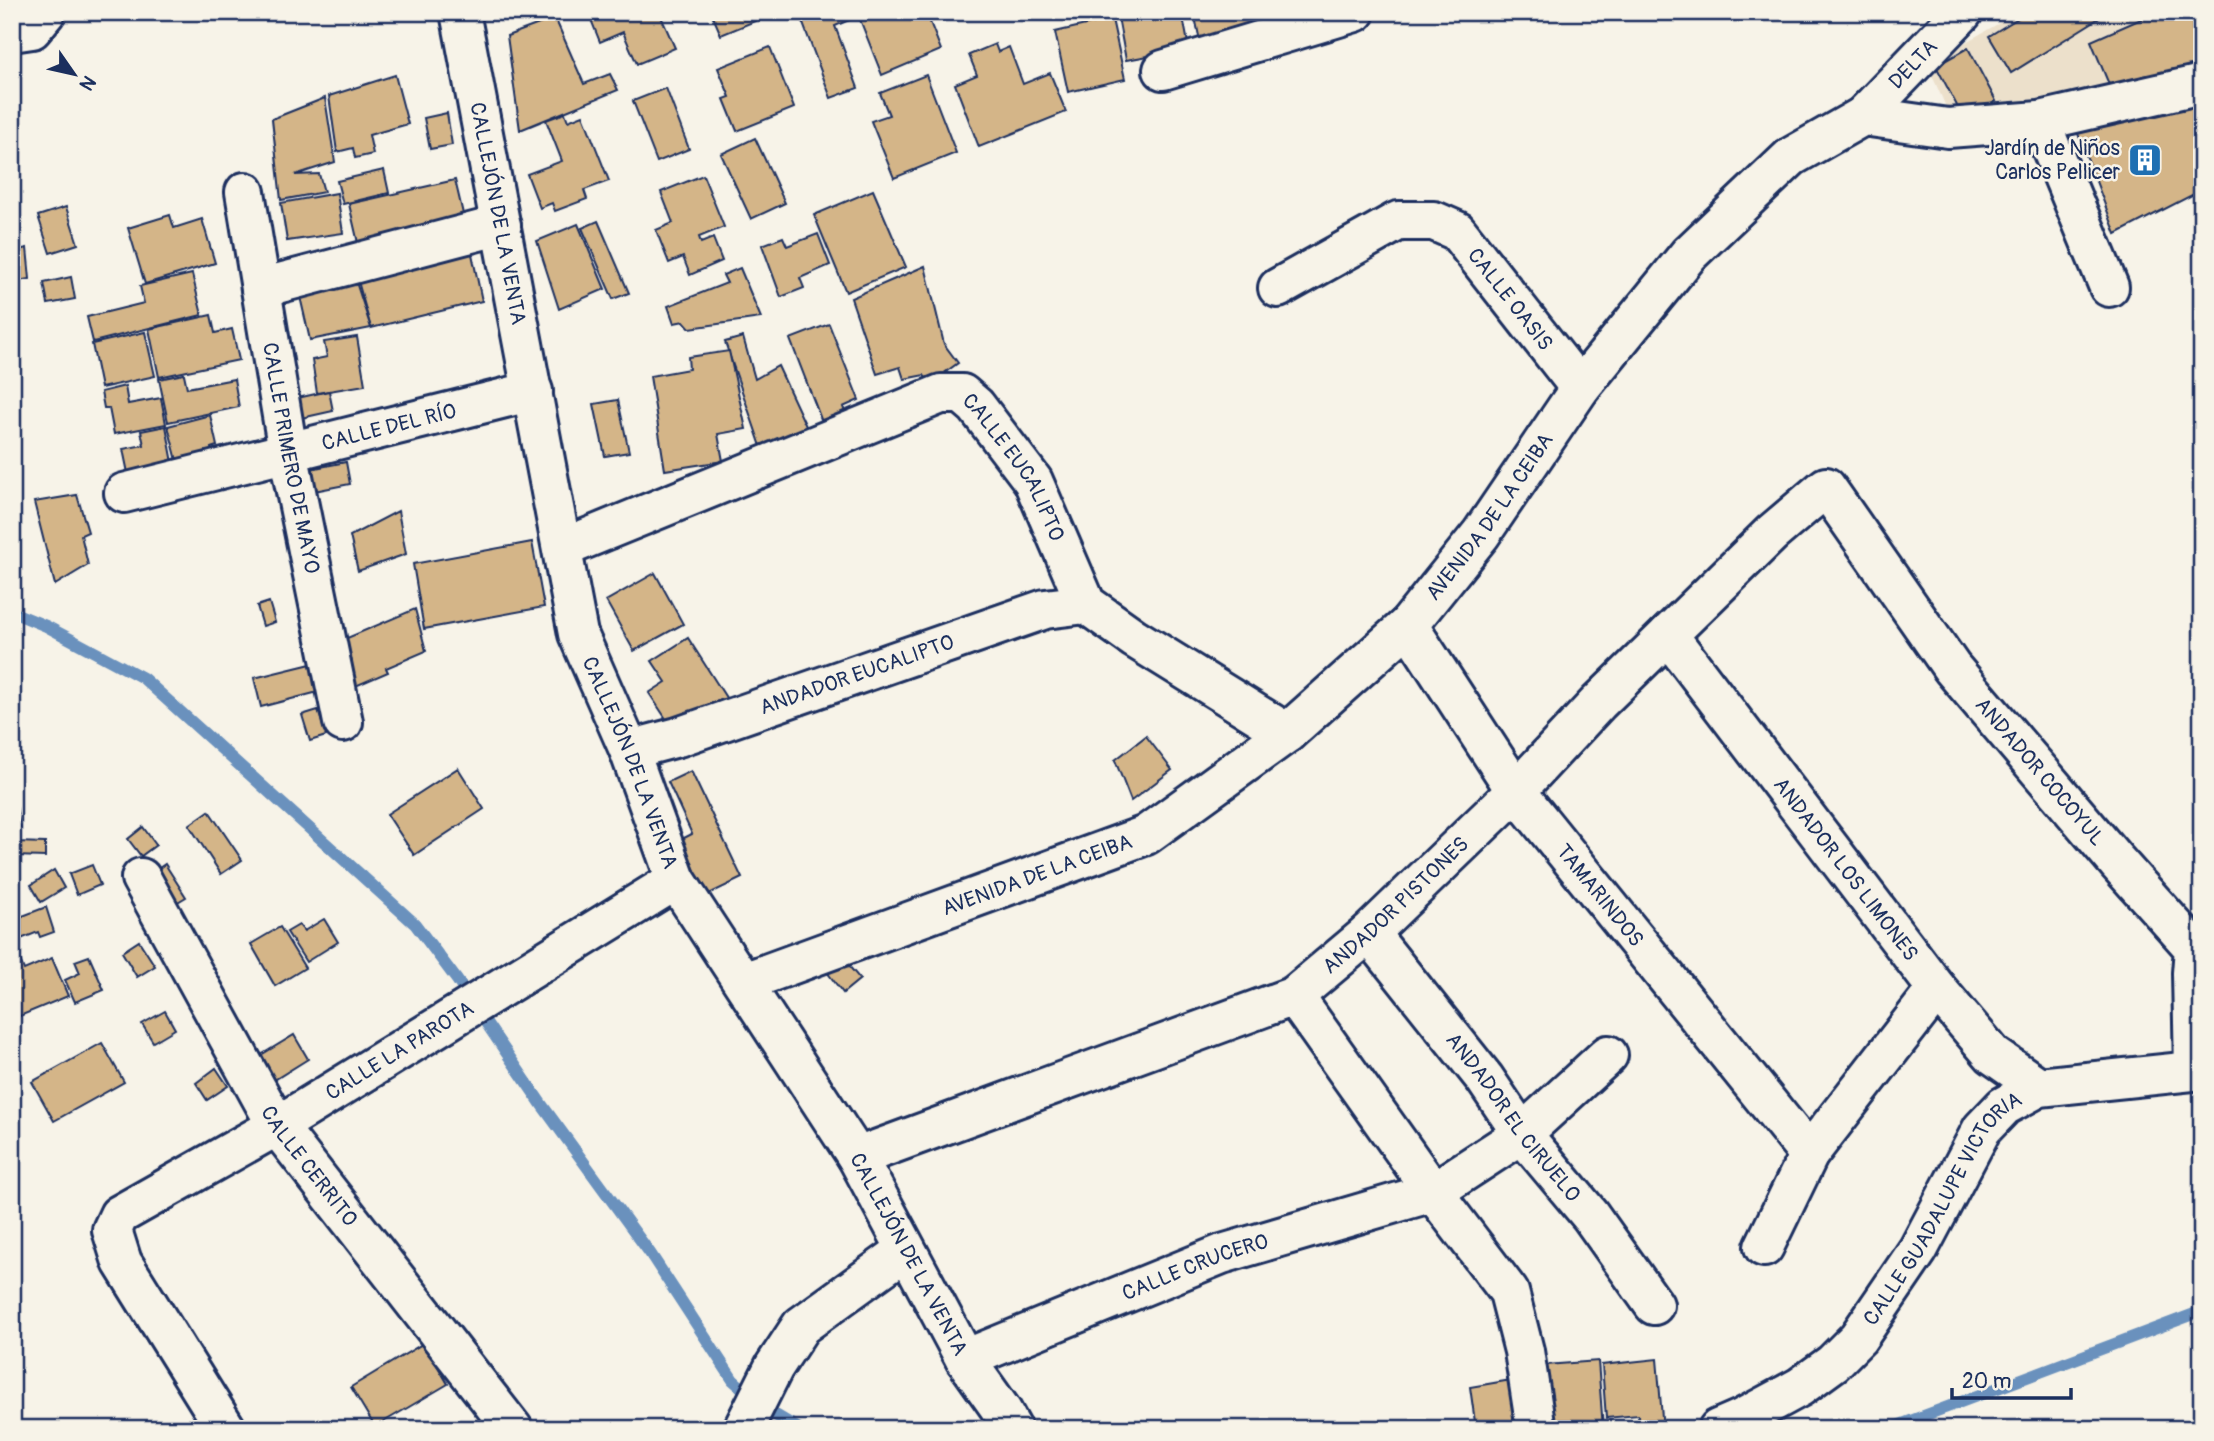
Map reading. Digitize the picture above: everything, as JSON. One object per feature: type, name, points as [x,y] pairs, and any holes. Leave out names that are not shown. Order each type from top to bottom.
[{"type":"street","points":[[12,32],[32,29],[46,12]]},
{"type":"street","name":"CALLEJÓN DE LA VENTA","points":[[460,12],[578,634],[629,750],[676,880],[857,1157],[965,1359],[1012,1429]]},
{"type":"street","points":[[1163,70],[1273,24],[1355,12]]},
{"type":"street","name":"DELTA","points":[[1863,116],[1963,12]]},
{"type":"street","points":[[1863,116],[1948,128],[2040,121],[2202,84]]},
{"type":"street","name":"AVENIDA DE LA CEIBA","points":[[744,982],[1146,835],[1287,733],[1408,625],[1481,534],[1580,388],[1698,245],[1791,157],[1863,116]]},
{"type":"street","points":[[2040,121],[2109,287]]},
{"type":"street","name":"CALLE PRIMERO DE MAYO","points":[[245,191],[288,452],[343,722]]},
{"type":"street","name":"CALLE OASIS","points":[[1278,288],[1398,221],[1434,221],[1457,231],[1580,388]]},
{"type":"street","points":[[261,288],[501,225]]},
{"type":"street","name":"CALLE DEL RÍO","points":[[124,493],[533,391]]},
{"type":"street","name":"CALLE EUCALIPTO","points":[[563,548],[941,394],[962,394],[976,406],[1033,481],[1086,604]]},
{"type":"street","name":"ANDADOR PISTONES","points":[[857,1157],[1294,996],[1369,933],[1772,533],[1826,487]]},
{"type":"street","name":"ANDADOR COCOYUL","points":[[1826,487],[1952,668],[2117,862],[2198,946],[2198,1070]]},
{"type":"street","points":[[1086,604],[1134,638],[1287,733]]},
{"type":"street","name":"ANDADOR EUCALIPTO","points":[[629,750],[678,737],[1045,609],[1086,604]]},
{"type":"street","name":"TAMARINDOS","points":[[1408,625],[1516,790],[1809,1154]]},
{"type":"street","name":"ANDADOR LOS LIMONES","points":[[1668,635],[1937,989],[1993,1055],[2039,1087]]},
{"type":"street","name":"CALLE CERRITO","points":[[141,878],[277,1126],[513,1429]]},
{"type":"street","name":"CALLE LA PAROTA","points":[[226,1429],[122,1262],[112,1230],[119,1214],[277,1126],[513,983],[676,880]]},
{"type":"street","name":"ANDADOR EL CIRUELO","points":[[1369,933],[1485,1080],[1522,1133],[1590,1215],[1654,1305]]},
{"type":"street","points":[[1764,1247],[1809,1154],[1937,989]]},
{"type":"street","points":[[1294,996],[1433,1192],[1508,1292],[1524,1352],[1536,1429]]},
{"type":"street","name":"CALLE CRUCERO","points":[[965,1359],[1222,1254],[1433,1192],[1522,1133],[1608,1055]]},
{"type":"street","name":"CALLE GUADALUPE VICTORIA","points":[[1718,1429],[1800,1387],[1833,1363],[1858,1338],[1918,1250],[1982,1129],[2004,1106],[2039,1087],[2198,1070]]},
{"type":"street","points":[[745,1426],[774,1367],[801,1326],[906,1250]]},
{"type":"shaded area","points":[[2019,12],[2202,12],[2202,81],[1954,125],[1927,64]]},
{"type":"building","points":[[588,12],[659,12],[675,48],[637,64],[623,32],[600,42]]},
{"type":"building","points":[[711,12],[751,12],[755,21],[721,35]]},
{"type":"building","points":[[816,12],[852,12],[854,18],[835,26],[858,88],[831,98],[801,18]]},
{"type":"building","points":[[857,12],[926,12],[941,50],[882,75]]},
{"type":"building","points":[[1117,12],[1175,12],[1176,18],[1183,17],[1191,59],[1170,52],[1126,60]]},
{"type":"building","points":[[1194,12],[1248,12],[1254,39],[1202,51]]},
{"type":"building","points":[[2028,12],[2109,12],[2011,73],[1989,36]]},
{"type":"building","points":[[2157,12],[2202,12],[2202,62],[2115,99],[2091,41]]},
{"type":"building","points":[[555,18],[584,84],[610,74],[618,90],[520,130],[507,36]]},
{"type":"building","points":[[1112,19],[1125,79],[1068,92],[1055,32]]},
{"type":"building","points":[[995,44],[998,52],[1009,47],[1023,84],[1050,73],[1066,112],[979,147],[955,84],[977,75],[969,55]]},
{"type":"building","points":[[770,47],[794,108],[737,131],[724,99],[730,97],[718,68]]},
{"type":"building","points":[[1968,48],[1996,101],[1964,119],[1936,66]]},
{"type":"building","points":[[395,75],[408,124],[369,135],[373,154],[355,158],[353,148],[337,152],[329,96]]},
{"type":"building","points":[[926,75],[956,153],[894,178],[871,121],[889,115],[880,93]]},
{"type":"building","points":[[666,88],[689,149],[657,162],[633,101]]},
{"type":"building","points":[[325,98],[335,162],[295,175],[319,174],[324,192],[281,200],[272,119]]},
{"type":"building","name":"Jardín de Niños Carlos Pellicer","points":[[2202,103],[2202,190],[2116,234],[2077,131]]},
{"type":"building","points":[[447,113],[452,145],[430,149],[424,118]]},
{"type":"building","points":[[565,113],[568,121],[583,115],[609,181],[584,190],[587,199],[555,211],[552,203],[540,208],[527,174],[562,161],[546,120]]},
{"type":"building","points":[[755,138],[785,203],[751,219],[721,154]]},
{"type":"building","points":[[384,170],[389,193],[343,204],[337,181]]},
{"type":"building","points":[[703,175],[724,227],[699,237],[701,243],[713,238],[722,261],[690,275],[683,257],[669,263],[656,230],[673,223],[661,192]]},
{"type":"building","points":[[455,180],[467,231],[361,256],[349,204]]},
{"type":"building","points":[[873,190],[906,267],[846,292],[814,215]]},
{"type":"building","points":[[337,193],[343,233],[287,241],[281,203]]},
{"type":"building","points":[[66,207],[78,244],[50,253],[38,216]]},
{"type":"building","points":[[170,215],[174,228],[202,219],[215,263],[145,284],[128,228]]},
{"type":"building","points":[[598,221],[629,293],[613,299],[582,228]]},
{"type":"building","points":[[578,224],[605,289],[559,309],[537,241]]},
{"type":"building","points":[[17,230],[19,250],[27,248],[30,279],[12,282],[12,231]]},
{"type":"building","points":[[818,234],[830,265],[800,278],[804,288],[781,297],[762,245],[783,237],[787,246]]},
{"type":"building","points":[[471,249],[482,301],[371,328],[356,274]]},
{"type":"building","points":[[925,266],[944,344],[958,363],[929,384],[924,375],[904,379],[900,367],[877,374],[851,298]]},
{"type":"building","points":[[740,268],[761,318],[690,328],[684,321],[674,323],[668,306],[727,283],[723,275]]},
{"type":"building","points":[[192,274],[202,315],[93,342],[87,317],[144,303],[140,286]]},
{"type":"building","points":[[71,277],[75,299],[48,304],[44,283]]},
{"type":"building","points":[[355,279],[371,328],[310,340],[299,292]]},
{"type":"building","points":[[211,315],[215,333],[232,329],[239,360],[159,377],[149,329]]},
{"type":"building","points":[[829,324],[859,400],[843,407],[848,418],[824,427],[790,339]]},
{"type":"building","points":[[145,332],[155,376],[101,388],[92,344]]},
{"type":"building","points":[[357,337],[365,385],[317,393],[312,360],[327,357],[324,342]]},
{"type":"building","points":[[743,337],[755,379],[778,366],[812,439],[763,452],[725,342]]},
{"type":"building","points":[[729,351],[746,429],[718,434],[723,461],[665,470],[650,376],[689,369],[688,357]]},
{"type":"building","points":[[184,374],[187,388],[234,379],[239,407],[168,422],[159,379]]},
{"type":"building","points":[[125,386],[128,404],[161,398],[166,424],[114,434],[109,408],[104,408],[101,392]]},
{"type":"building","points":[[329,391],[333,411],[297,419],[293,399]]},
{"type":"building","points":[[618,400],[629,452],[605,456],[594,404]]},
{"type":"building","points":[[210,415],[217,446],[211,448],[215,463],[180,472],[168,426]]},
{"type":"building","points":[[166,426],[175,473],[128,473],[123,449],[144,445],[141,431]]},
{"type":"building","points":[[346,462],[350,484],[304,493],[300,471]]},
{"type":"building","points":[[77,495],[88,532],[81,535],[88,565],[55,585],[34,502]]},
{"type":"building","points":[[398,511],[406,554],[358,571],[350,536]]},
{"type":"building","points":[[532,542],[544,607],[424,629],[413,564]]},
{"type":"building","points":[[655,573],[683,624],[634,651],[606,601]]},
{"type":"building","points":[[269,602],[275,622],[263,626],[257,606]]},
{"type":"building","points":[[415,609],[426,651],[386,668],[388,672],[351,688],[333,644]]},
{"type":"building","points":[[688,638],[730,704],[678,737],[649,693],[666,682],[652,661]]},
{"type":"building","points":[[311,664],[318,692],[261,707],[254,678]]},
{"type":"building","points":[[318,710],[326,736],[310,741],[302,715]]},
{"type":"building","points":[[1146,736],[1172,770],[1131,801],[1115,760]]},
{"type":"building","points":[[458,768],[484,809],[414,855],[387,814]]},
{"type":"building","points":[[691,771],[742,878],[707,895],[680,840],[692,834],[668,782]]},
{"type":"building","points":[[15,801],[20,827],[12,829],[12,802]]},
{"type":"building","points":[[209,811],[242,860],[221,874],[189,825]]},
{"type":"building","points":[[143,827],[156,845],[141,856],[128,839]]},
{"type":"building","points":[[15,842],[45,843],[45,857],[14,856]]},
{"type":"building","points":[[165,864],[186,897],[166,909],[146,877]]},
{"type":"building","points":[[92,865],[100,885],[77,895],[69,874]]},
{"type":"building","points":[[54,870],[64,888],[41,902],[31,885]]},
{"type":"building","points":[[46,907],[54,932],[40,937],[38,932],[16,941],[12,920]]},
{"type":"building","points":[[324,919],[338,942],[306,962],[287,932],[299,925],[304,931]]},
{"type":"building","points":[[280,927],[305,968],[275,986],[251,944]]},
{"type":"building","points":[[139,941],[155,966],[137,977],[122,952]]},
{"type":"building","points":[[89,956],[104,990],[75,1002],[65,980],[80,973],[75,961]]},
{"type":"building","points":[[19,957],[24,970],[52,958],[68,996],[15,1018],[12,1011],[12,960]]},
{"type":"building","points":[[843,959],[860,979],[843,993],[827,972]]},
{"type":"building","points":[[165,1011],[175,1029],[153,1042],[142,1024]]},
{"type":"building","points":[[294,1035],[308,1059],[271,1082],[256,1058]]},
{"type":"building","points":[[102,1043],[124,1082],[54,1121],[32,1082]]},
{"type":"building","points":[[216,1068],[228,1086],[207,1100],[196,1083]]},
{"type":"building","points":[[424,1343],[448,1384],[375,1427],[351,1387]]},
{"type":"building","points":[[1657,1359],[1663,1429],[1639,1429],[1638,1415],[1606,1418],[1602,1365]]},
{"type":"building","points":[[1598,1361],[1603,1429],[1551,1429],[1546,1365]]},
{"type":"building","points":[[1523,1378],[1531,1429],[1476,1429],[1470,1387]]},
{"type":"waterway","points":[[12,612],[46,626],[143,678],[415,924],[650,1253],[733,1380],[767,1410],[799,1429]]},
{"type":"waterway","points":[[1889,1429],[2202,1311]]},
{"type":"place","name":"Jardín de Niños Carlos Pellicer","points":[[2145,160]]}]
